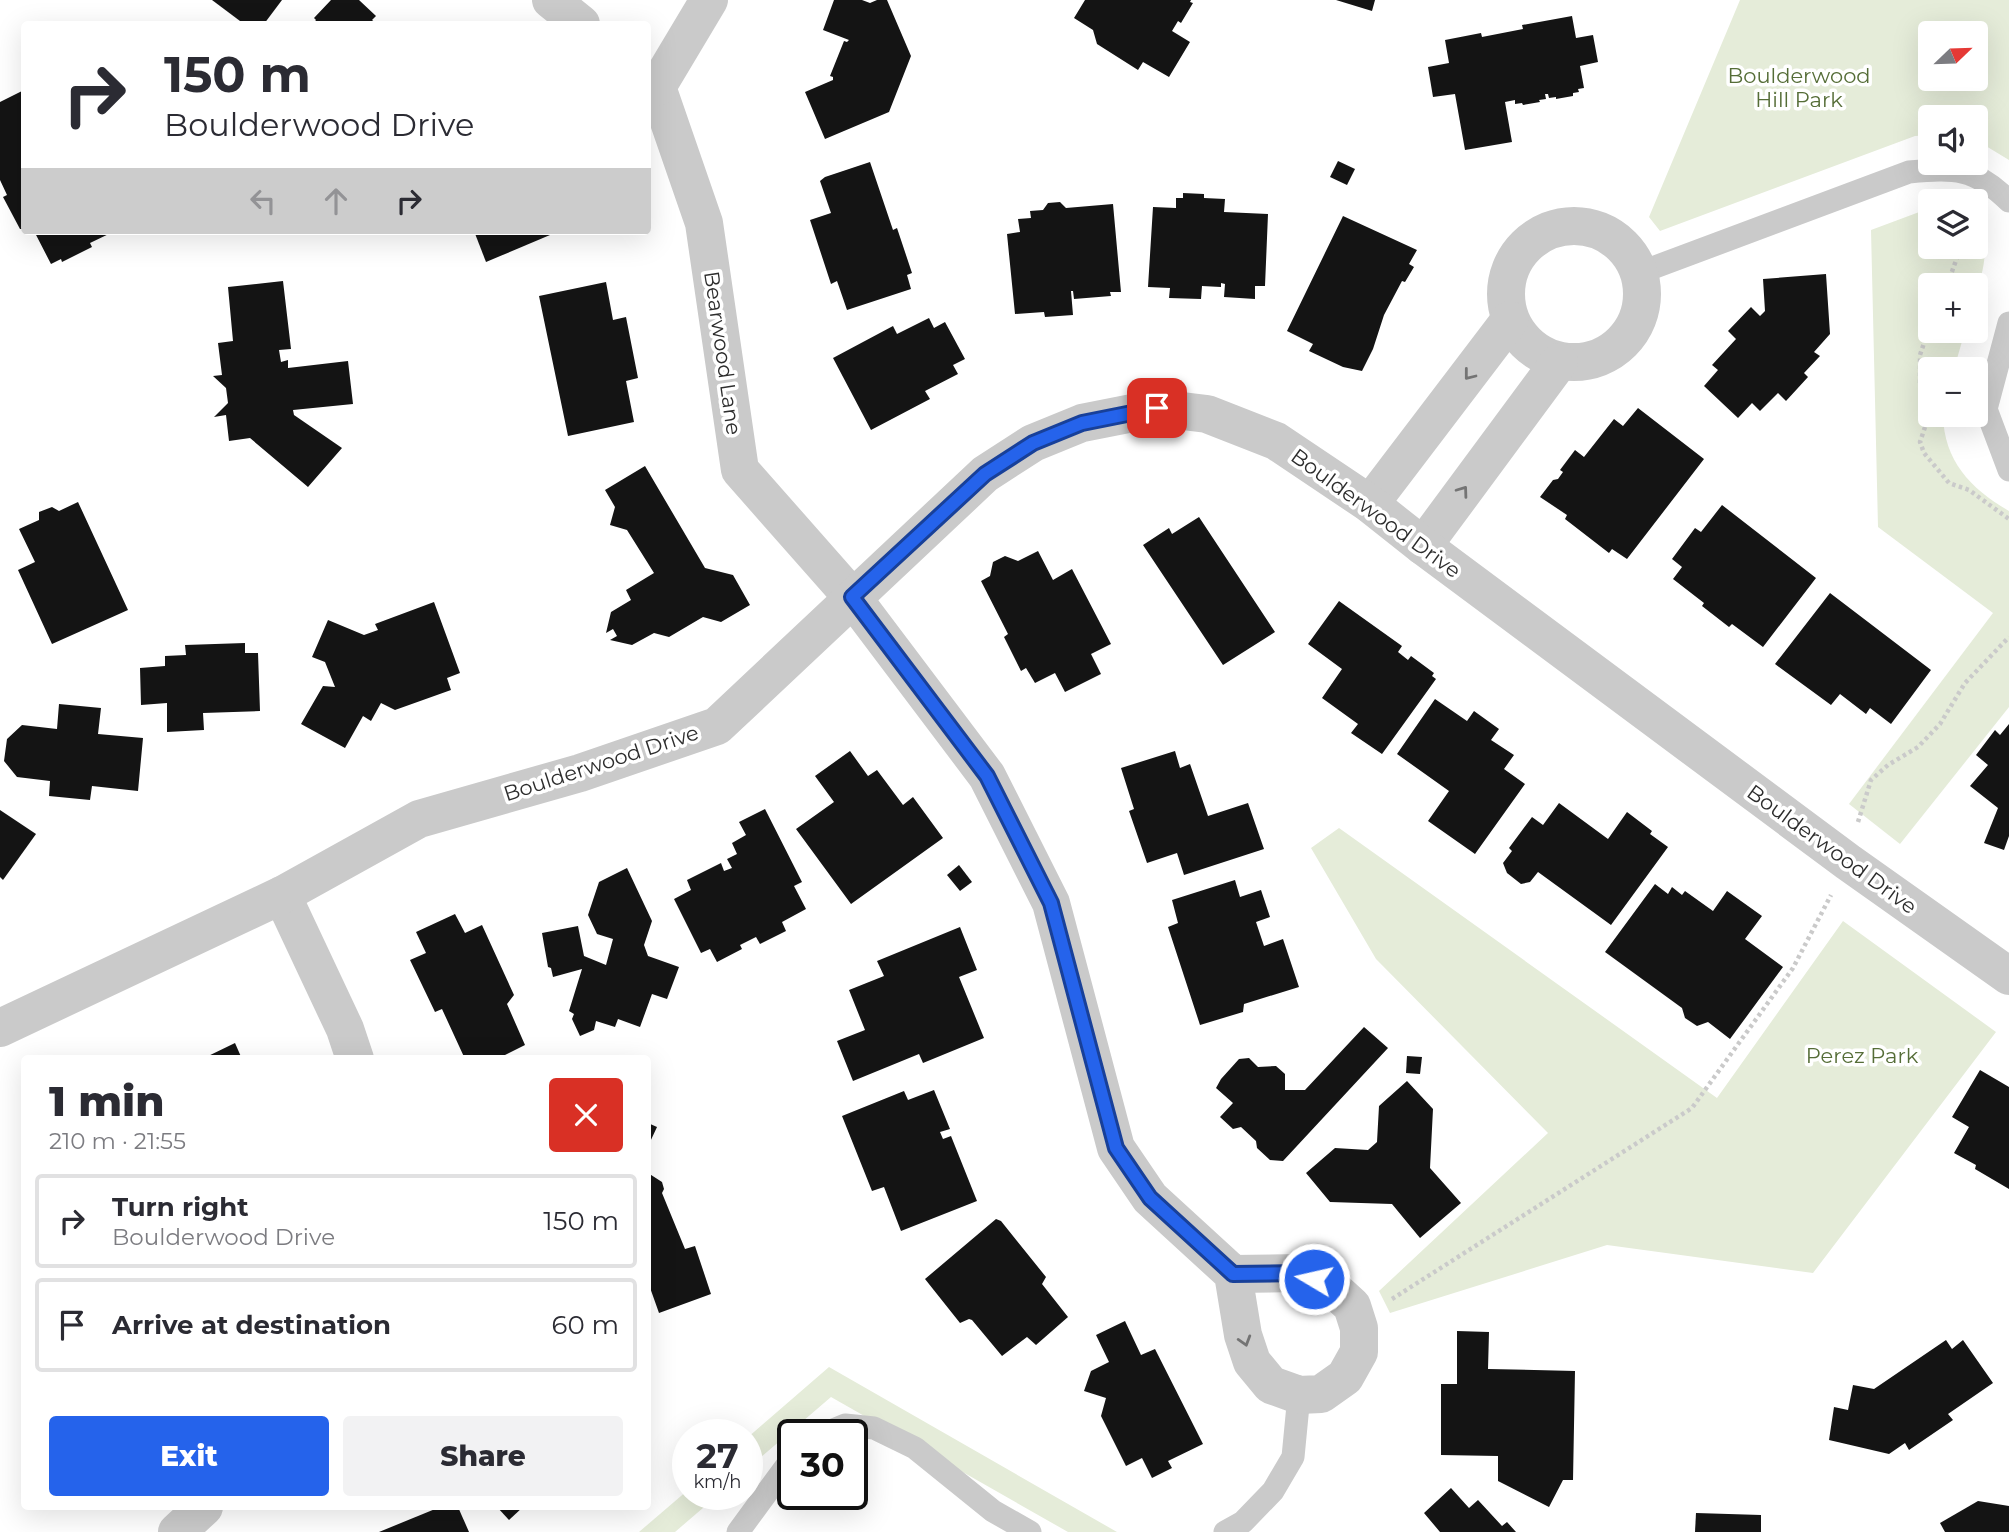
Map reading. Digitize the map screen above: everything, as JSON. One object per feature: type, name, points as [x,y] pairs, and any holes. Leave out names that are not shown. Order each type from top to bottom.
[{"type":"street","points":[[551,0],[577,21]]},
{"type":"street","points":[[652,83],[709,0]]},
{"type":"street","name":"Bearwood Lane","points":[[652,83],[704,223],[740,470],[852,597],[987,776],[1051,903],[1116,1148],[1150,1198],[1233,1274]]},
{"type":"street","points":[[1562,226],[1587,226],[1609,235],[1628,251],[1639,273],[1643,297],[1638,320],[1625,341],[1606,356],[1583,363],[1559,362],[1543,356],[1529,347],[1510,320],[1505,296],[1508,272],[1520,251],[1539,235],[1562,226]]},
{"type":"street","points":[[1370,504],[1510,320]]},
{"type":"street","points":[[1423,546],[1559,362]]},
{"type":"street","name":"Boulderwood Drive","points":[[0,1028],[282,895],[419,819],[580,773],[717,726],[985,474],[1033,443],[1082,423],[1157,408],[1207,414],[1276,441],[1370,504],[1848,862],[2009,976]]},
{"type":"street","points":[[282,895],[345,1029],[354,1055]]},
{"type":"street","points":[[1300,1273],[1329,1285],[1352,1306],[1356,1316],[1359,1352],[1345,1377],[1321,1394],[1299,1395],[1271,1385],[1252,1362],[1243,1335],[1233,1274],[1300,1273]]},
{"type":"street","points":[[177,1532],[201,1510]]},
{"type":"lane","points":[[1639,273],[1909,172],[1953,168],[1991,183],[2009,201]]},
{"type":"lane","points":[[2009,323],[1986,409],[2009,470]]},
{"type":"lane","points":[[1225,1532],[1243,1522],[1273,1491],[1293,1457],[1299,1395]]},
{"type":"lane","points":[[868,1427],[915,1448],[993,1511],[1030,1532]]},
{"type":"lane","points":[[738,1532],[777,1479]]},
{"type":"path","points":[[1924,343],[1920,355],[1920,384],[1927,418],[1920,442],[1924,453],[1949,483],[1969,490],[2009,519]]},
{"type":"path","points":[[1356,1316],[1391,1300],[1692,1108],[1793,968],[1848,862],[1871,780],[1888,765],[1918,747],[1940,724],[1965,683],[2009,637]]},
{"type":"green space","name":"Boulderwood Hill Park","points":[[1740,0],[2009,0],[2009,160],[1988,147],[1988,105],[1918,105],[1918,136],[1660,231],[1649,217]]},
{"type":"green space","points":[[1918,212],[1918,259],[1984,259],[1982,273],[1918,273],[1918,343],[1962,343],[1957,357],[1918,357],[1918,427],[1944,427],[1948,446],[1962,472],[1983,493],[2009,511],[2009,707],[1900,844],[1849,804],[1993,613],[1878,527],[1871,230]]},
{"type":"green space","name":"Perez Park","points":[[1339,828],[1717,1098],[1843,921],[1996,1032],[1813,1273],[1607,1245],[1390,1313],[1379,1291],[1548,1133],[1376,959],[1311,848]]},
{"type":"green space","points":[[829,1367],[1117,1532],[1068,1532],[831,1397],[805,1419],[777,1419],[777,1443],[763,1455],[763,1424]]},
{"type":"green space","points":[[672,1504],[672,1510],[701,1510],[675,1532],[639,1532]]},
{"type":"building","points":[[212,0],[282,0],[266,21],[240,21]]},
{"type":"building","points":[[331,0],[359,0],[376,16],[373,21],[315,21],[314,18]]},
{"type":"building","points":[[834,0],[862,0],[870,3],[887,0],[911,56],[889,112],[825,139],[805,92],[833,80],[830,76],[844,41],[849,40],[823,30]]},
{"type":"building","points":[[1085,0],[1191,0],[1193,3],[1181,23],[1178,21],[1172,31],[1190,42],[1169,77],[1143,62],[1138,70],[1097,44],[1093,30],[1074,18]]},
{"type":"building","points":[[1336,0],[1375,0],[1372,11]]},
{"type":"building","points":[[1572,16],[1576,38],[1593,35],[1598,62],[1580,66],[1584,88],[1578,89],[1579,92],[1573,93],[1573,96],[1556,99],[1545,94],[1546,99],[1539,100],[1540,102],[1523,105],[1515,104],[1515,100],[1505,102],[1512,142],[1465,150],[1455,94],[1433,97],[1428,67],[1449,63],[1445,40],[1481,33],[1482,37],[1523,29],[1522,25]]},
{"type":"building","points":[[21,92],[21,229],[3,197],[7,195],[0,180],[0,102]]},
{"type":"building","points":[[1338,161],[1355,169],[1347,185],[1330,177]]},
{"type":"building","points":[[870,162],[893,230],[897,228],[912,273],[907,275],[911,289],[847,310],[837,281],[831,284],[810,220],[831,213],[820,181]]},
{"type":"building","points":[[1183,193],[1225,199],[1224,212],[1268,214],[1265,286],[1255,286],[1255,299],[1224,297],[1225,284],[1221,283],[1221,287],[1202,286],[1201,299],[1169,298],[1170,288],[1148,287],[1153,207],[1176,208],[1176,198],[1183,198]]},
{"type":"building","points":[[1060,202],[1066,208],[1113,204],[1121,292],[1110,292],[1111,296],[1074,299],[1071,291],[1073,315],[1045,317],[1044,312],[1015,314],[1007,234],[1020,232],[1018,219],[1031,218],[1030,211],[1043,210],[1048,203]]},
{"type":"building","points":[[1343,216],[1417,250],[1409,264],[1414,267],[1405,282],[1402,281],[1384,315],[1373,349],[1362,371],[1343,367],[1309,351],[1313,344],[1287,331]]},
{"type":"building","points":[[36,235],[107,235],[90,243],[92,247],[62,262],[61,259],[51,264]]},
{"type":"building","points":[[476,235],[550,235],[486,262]]},
{"type":"building","points":[[1826,274],[1830,334],[1814,352],[1820,356],[1804,373],[1808,377],[1786,401],[1778,393],[1760,411],[1752,403],[1738,418],[1704,386],[1718,370],[1712,365],[1736,339],[1728,331],[1751,307],[1760,316],[1765,311],[1763,279]]},
{"type":"building","points":[[283,281],[291,349],[279,350],[281,362],[288,360],[288,368],[348,361],[353,404],[293,410],[294,415],[342,448],[308,487],[250,438],[229,441],[226,415],[214,417],[228,403],[226,388],[213,376],[222,375],[218,343],[233,341],[228,287]]},
{"type":"building","points":[[606,282],[613,320],[626,317],[638,378],[626,381],[634,422],[568,436],[539,296]]},
{"type":"building","points":[[929,318],[934,328],[945,322],[965,359],[953,365],[958,374],[925,391],[930,399],[871,430],[833,358],[893,326],[897,334]]},
{"type":"building","points":[[1638,408],[1704,459],[1627,559],[1612,549],[1609,553],[1565,519],[1567,515],[1540,497],[1553,480],[1558,479],[1563,472],[1560,470],[1575,450],[1584,457],[1614,419],[1623,426]]},
{"type":"building","points":[[645,466],[705,568],[733,575],[750,605],[721,622],[703,617],[669,637],[654,633],[632,645],[610,640],[617,636],[613,629],[606,633],[611,612],[631,600],[626,590],[654,573],[627,530],[610,525],[615,507],[605,490]]},
{"type":"building","points":[[78,502],[128,610],[52,644],[18,570],[35,562],[19,529],[39,520],[39,512],[52,507],[59,511]]},
{"type":"building","points":[[1722,505],[1816,578],[1763,647],[1732,624],[1729,627],[1673,579],[1682,567],[1672,559],[1695,528],[1701,532]]},
{"type":"building","points":[[1199,517],[1275,632],[1223,665],[1143,545],[1169,528],[1172,534]]},
{"type":"building","points":[[1038,551],[1053,580],[1072,569],[1111,644],[1091,654],[1101,674],[1065,692],[1055,673],[1035,683],[1026,668],[1021,671],[1004,637],[1008,634],[981,581],[990,576],[993,562],[1005,556],[1018,561]]},
{"type":"building","points":[[1830,593],[1931,670],[1891,724],[1870,708],[1866,714],[1840,694],[1831,705],[1775,664]]},
{"type":"building","points":[[1339,601],[1402,646],[1398,652],[1408,660],[1411,656],[1434,673],[1432,676],[1436,679],[1382,754],[1351,733],[1358,724],[1322,698],[1342,669],[1308,644]]},
{"type":"building","points":[[434,602],[460,673],[447,678],[451,690],[395,710],[381,703],[371,721],[363,716],[345,748],[301,724],[323,686],[335,687],[325,662],[312,657],[328,620],[364,635],[378,630],[375,624]]},
{"type":"building","points":[[245,643],[245,653],[258,653],[260,711],[203,713],[204,730],[167,732],[167,703],[141,705],[140,668],[165,666],[165,656],[186,655],[185,645]]},
{"type":"building","points":[[1435,699],[1467,721],[1474,711],[1499,729],[1491,740],[1514,755],[1504,769],[1525,784],[1475,854],[1428,821],[1449,791],[1397,754]]},
{"type":"building","points":[[59,704],[101,708],[98,734],[143,738],[138,791],[92,786],[90,800],[49,796],[50,781],[17,777],[4,761],[7,739],[22,725],[57,729]]},
{"type":"building","points":[[2009,724],[2009,836],[2004,850],[1984,843],[1998,808],[1970,786],[1988,765],[1976,755],[1995,730],[2000,735]]},
{"type":"building","points":[[850,751],[868,776],[877,770],[903,805],[913,797],[943,838],[851,904],[796,829],[834,802],[815,776]]},
{"type":"building","points":[[1175,751],[1180,768],[1190,764],[1208,816],[1248,803],[1264,849],[1184,875],[1177,853],[1147,863],[1129,811],[1134,809],[1121,768]]},
{"type":"building","points":[[1559,803],[1608,839],[1627,812],[1668,847],[1611,925],[1538,872],[1530,882],[1521,884],[1507,873],[1503,863],[1512,851],[1509,848],[1532,817],[1543,825]]},
{"type":"building","points":[[765,809],[802,882],[794,886],[806,909],[782,922],[786,931],[760,944],[756,937],[740,945],[742,949],[717,962],[710,949],[701,953],[674,899],[691,890],[687,880],[721,863],[724,871],[732,868],[727,859],[737,854],[732,843],[746,835],[739,822]]},
{"type":"building","points":[[0,810],[36,834],[3,880],[0,877]]},
{"type":"building","points":[[959,865],[972,882],[960,891],[947,875]]},
{"type":"building","points":[[627,868],[652,921],[644,945],[648,956],[679,967],[667,999],[652,994],[640,1027],[618,1019],[615,1027],[596,1021],[594,1030],[580,1036],[572,1019],[574,1014],[569,1011],[582,969],[553,977],[551,968],[548,967],[542,933],[578,926],[584,956],[606,965],[613,939],[597,934],[588,915],[599,882]]},
{"type":"building","points":[[1235,880],[1240,897],[1261,890],[1270,917],[1256,922],[1264,946],[1283,939],[1299,987],[1244,1004],[1243,1012],[1200,1025],[1168,927],[1178,923],[1172,900]]},
{"type":"building","points":[[1655,884],[1668,894],[1672,887],[1682,895],[1685,891],[1713,911],[1727,891],[1762,916],[1745,939],[1783,967],[1730,1039],[1708,1022],[1697,1026],[1685,1018],[1682,1008],[1605,952]]},
{"type":"building","points":[[455,914],[465,933],[482,925],[514,995],[507,1004],[525,1045],[505,1055],[463,1055],[442,1009],[435,1012],[410,960],[426,953],[416,932]]},
{"type":"building","points":[[960,927],[977,970],[959,977],[984,1038],[923,1063],[919,1054],[853,1081],[837,1041],[865,1030],[849,990],[884,976],[877,961]]},
{"type":"building","points":[[1364,1027],[1388,1048],[1283,1161],[1270,1160],[1241,1127],[1233,1129],[1220,1117],[1233,1103],[1216,1088],[1239,1059],[1249,1058],[1258,1067],[1276,1066],[1285,1074],[1285,1090],[1305,1090]]},
{"type":"building","points":[[235,1043],[240,1055],[210,1055]]},
{"type":"building","points":[[1407,1056],[1422,1057],[1420,1074],[1406,1073]]},
{"type":"building","points":[[1980,1070],[2009,1087],[2009,1189],[1954,1153],[1969,1127],[1952,1117]]},
{"type":"building","points":[[1407,1081],[1433,1109],[1430,1168],[1461,1203],[1420,1238],[1392,1204],[1330,1202],[1306,1173],[1335,1148],[1368,1150],[1377,1142],[1379,1106]]},
{"type":"building","points":[[934,1090],[950,1129],[940,1132],[943,1139],[951,1136],[977,1201],[901,1231],[884,1187],[872,1191],[842,1116],[904,1091],[908,1100]]},
{"type":"building","points":[[651,1124],[657,1127],[651,1140]]},
{"type":"building","points":[[651,1175],[662,1182],[662,1193],[685,1249],[695,1246],[711,1294],[659,1313],[651,1290]]},
{"type":"building","points":[[996,1219],[1001,1221],[1046,1277],[1042,1284],[1068,1317],[1036,1345],[1027,1337],[1002,1356],[972,1320],[960,1323],[925,1279]]},
{"type":"building","points":[[1125,1321],[1141,1355],[1155,1349],[1203,1444],[1168,1461],[1172,1468],[1152,1478],[1142,1458],[1126,1466],[1101,1416],[1106,1398],[1084,1391],[1091,1371],[1109,1362],[1096,1335]]},
{"type":"building","points":[[1457,1331],[1489,1332],[1488,1369],[1575,1371],[1573,1480],[1563,1480],[1549,1507],[1498,1481],[1498,1456],[1441,1455],[1441,1384],[1457,1384]]},
{"type":"building","points":[[1946,1340],[1952,1349],[1963,1340],[1993,1383],[1948,1414],[1953,1420],[1909,1450],[1905,1443],[1889,1454],[1829,1440],[1834,1407],[1848,1410],[1853,1385],[1874,1389]]},
{"type":"building","points":[[1451,1488],[1469,1508],[1478,1500],[1502,1526],[1507,1522],[1516,1532],[1440,1532],[1424,1513]]},
{"type":"building","points":[[1978,1501],[2009,1506],[2009,1532],[1945,1532],[1940,1523]]},
{"type":"building","points":[[433,1510],[459,1510],[469,1532],[379,1532]]},
{"type":"building","points":[[500,1510],[520,1510],[509,1520]]},
{"type":"building","points":[[1696,1513],[1761,1515],[1761,1532],[1695,1532]]},
{"type":"route","points":[[1157,408],[1082,423],[1033,443],[985,474],[852,597],[987,776],[1051,903],[1116,1148],[1127,1165],[1150,1198],[1233,1274],[1300,1273],[1314,1279]]}]
